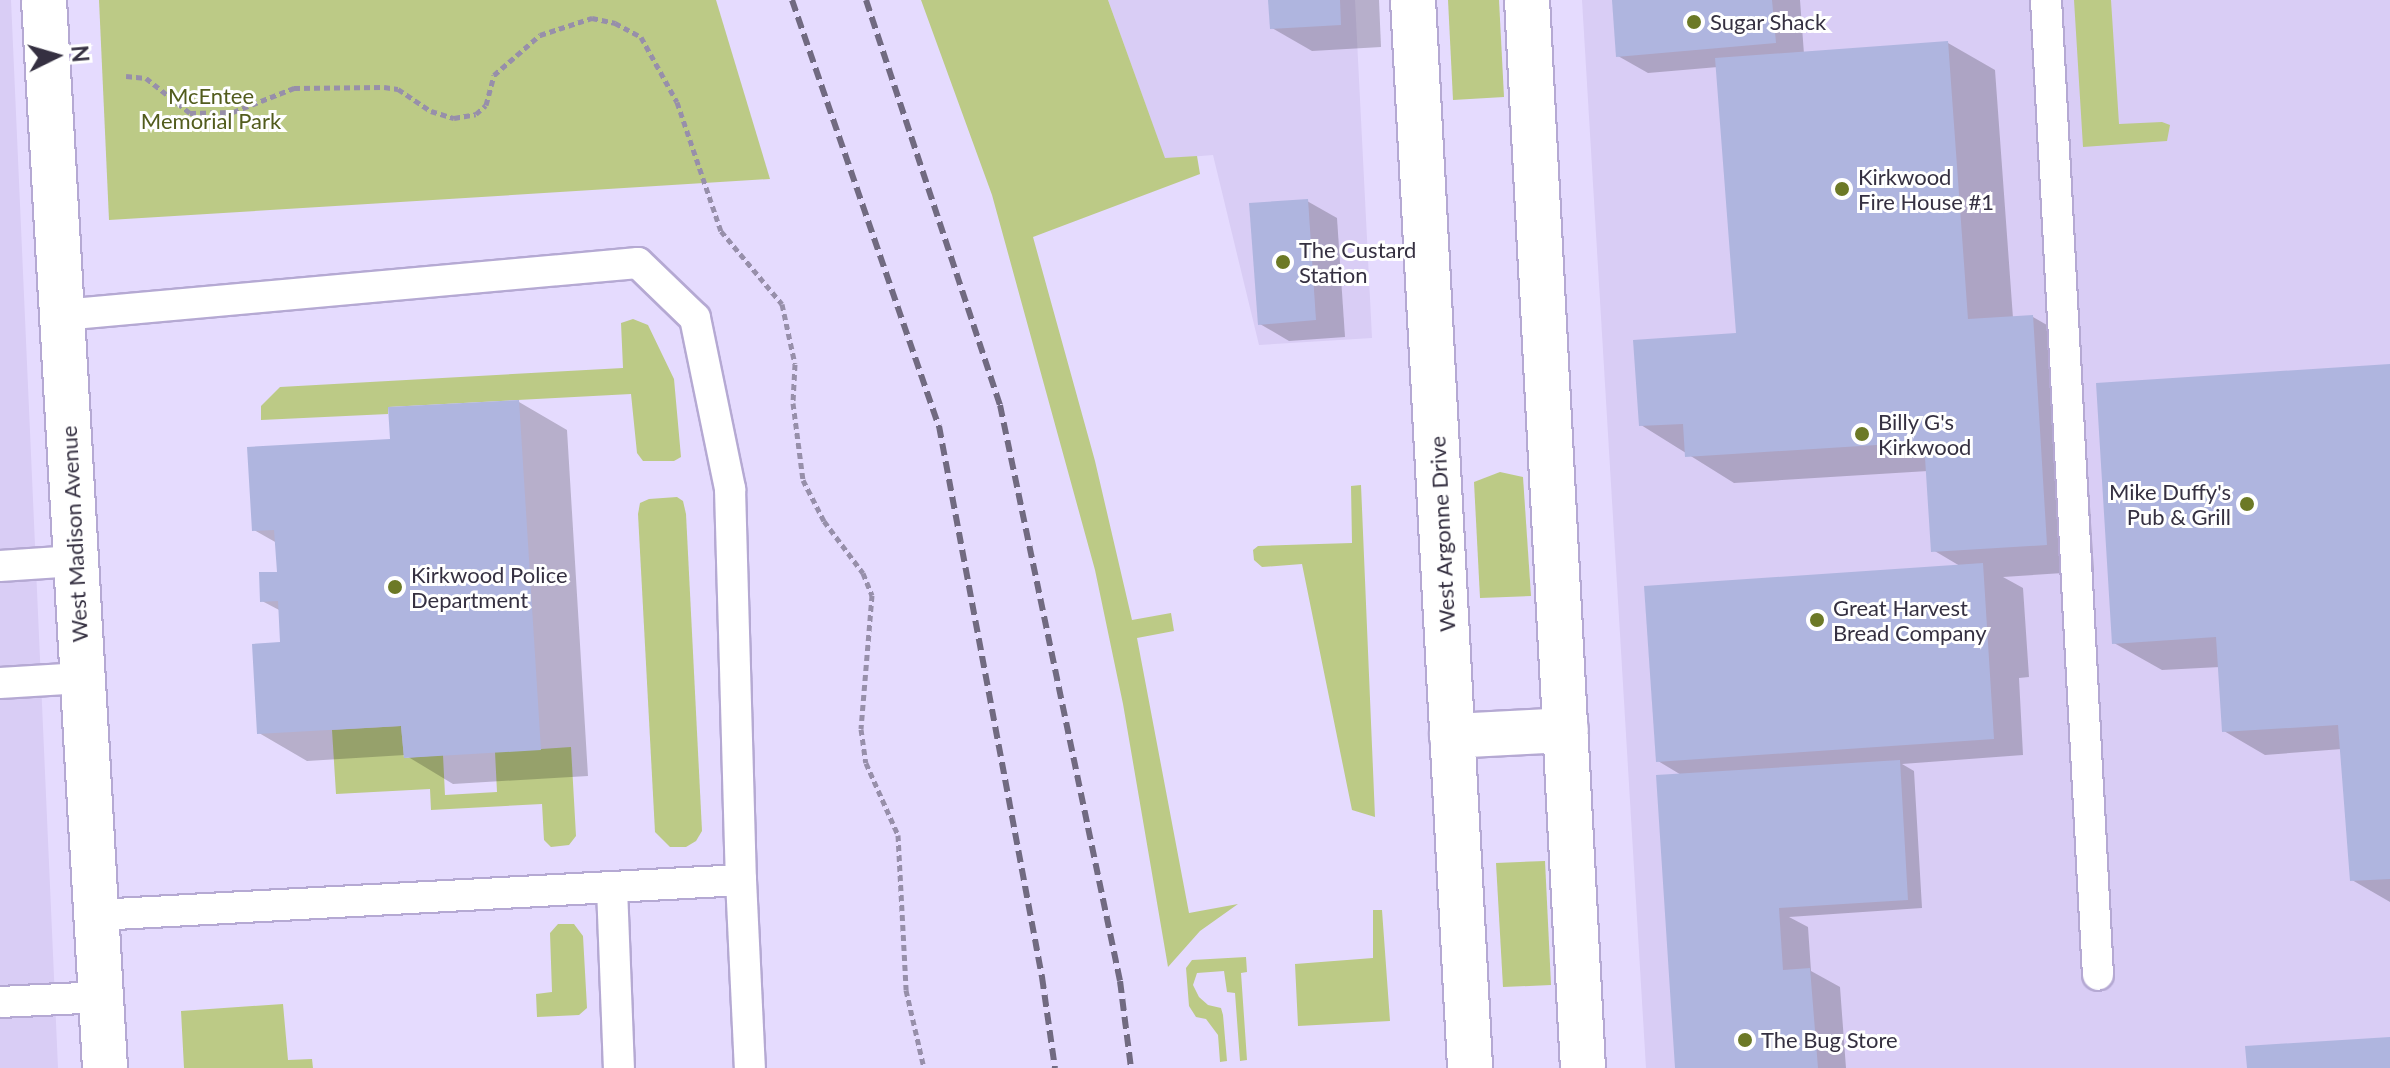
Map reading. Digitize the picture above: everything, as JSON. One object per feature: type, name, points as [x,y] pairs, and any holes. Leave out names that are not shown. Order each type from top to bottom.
[{"type":"street","name":"West Madison Avenue","points":[[44,0],[105,1068]]},
{"type":"street","name":"West Argonne Drive","points":[[1413,0],[1470,1068]]},
{"type":"street","points":[[1527,0],[1583,1068]]},
{"type":"street","points":[[1452,736],[1566,730]]},
{"type":"lane","points":[[2046,0],[2098,975]]},
{"type":"lane","points":[[62,315],[638,263],[695,318],[730,489],[741,880],[750,1068]]},
{"type":"lane","points":[[0,566],[75,561]]},
{"type":"lane","points":[[0,683],[82,678]]},
{"type":"lane","points":[[96,915],[741,880]]},
{"type":"lane","points":[[612,888],[619,1068]]},
{"type":"lane","points":[[0,1002],[102,997]]},
{"type":"shaded area","points":[[0,0],[11,0],[58,1068],[0,1068]]},
{"type":"shaded area","points":[[1108,0],[1355,0],[1372,338],[1259,345],[1213,155],[1165,159]]},
{"type":"shaded area","points":[[1582,0],[2390,0],[2390,1068],[1646,1068]]},
{"type":"green space","name":"McEntee Memorial Park","points":[[99,0],[716,0],[770,179],[109,220]]},
{"type":"green space","points":[[921,0],[1108,0],[1165,158],[1197,156],[1200,174],[1033,237],[1095,461],[1132,620],[1171,613],[1174,631],[1137,638],[1189,913],[1238,904],[1200,931],[1168,967],[1123,704],[1095,570],[992,195]]},
{"type":"green space","points":[[1448,0],[1499,0],[1504,97],[1453,100]]},
{"type":"green space","points":[[2074,0],[2111,0],[2119,124],[2162,122],[2170,125],[2167,141],[2083,147]]},
{"type":"green space","points":[[633,319],[648,325],[674,379],[681,457],[674,461],[643,461],[637,453],[631,394],[388,407],[388,414],[261,420],[261,406],[280,387],[623,368],[621,323]]},
{"type":"green space","points":[[1500,472],[1523,477],[1531,596],[1480,598],[1474,482]]},
{"type":"green space","points":[[1361,485],[1375,817],[1352,810],[1302,564],[1262,567],[1254,560],[1253,550],[1258,546],[1352,543],[1351,486]]},
{"type":"green space","points":[[677,497],[683,501],[686,514],[702,831],[696,841],[686,847],[670,847],[655,832],[638,514],[640,503],[649,499]]},
{"type":"green space","points":[[401,726],[404,758],[443,755],[445,795],[497,792],[495,752],[571,747],[576,836],[569,845],[551,847],[544,840],[542,804],[431,810],[430,789],[336,794],[332,730]]},
{"type":"green space","points":[[1545,861],[1551,985],[1503,987],[1496,863]]},
{"type":"green space","points":[[1373,910],[1382,910],[1390,1021],[1298,1026],[1295,964],[1373,958]]},
{"type":"green space","points":[[558,924],[574,924],[583,936],[587,1008],[579,1015],[537,1017],[536,994],[552,992],[550,933]]},
{"type":"green space","points":[[1246,957],[1247,972],[1241,973],[1247,1060],[1240,1061],[1235,993],[1227,992],[1224,971],[1197,973],[1193,985],[1208,1005],[1221,1008],[1227,1061],[1220,1062],[1218,1035],[1206,1019],[1196,1017],[1189,1006],[1186,968],[1192,960]]},
{"type":"green space","points":[[283,1004],[288,1060],[312,1059],[313,1068],[184,1068],[181,1011]]},
{"type":"building","points":[[1268,0],[1340,0],[1341,25],[1270,29]]},
{"type":"building","name":"Sugar Shack","points":[[1612,0],[1772,0],[1776,43],[1616,57]]},
{"type":"building","points":[[1948,41],[1968,319],[2033,315],[2047,545],[1931,552],[1924,442],[1685,457],[1683,424],[1639,426],[1633,340],[1736,333],[1715,58]]},
{"type":"building","name":"The Custard Station","points":[[1308,199],[1316,320],[1258,325],[1249,203]]},
{"type":"building","name":"Mike Duffy's Pub & Grill","points":[[2390,364],[2390,879],[2350,881],[2338,725],[2222,732],[2216,637],[2112,644],[2096,383]]},
{"type":"building","name":"Kirkwood Police Department","points":[[519,400],[541,750],[404,758],[401,726],[257,734],[252,644],[280,642],[278,601],[260,602],[259,572],[277,572],[274,530],[252,531],[247,447],[390,439],[388,407]]},
{"type":"building","points":[[1983,563],[1994,739],[1656,762],[1644,586]]},
{"type":"building","points":[[1900,760],[1908,900],[1779,908],[1783,970],[1810,968],[1818,1068],[1675,1068],[1656,775]]},
{"type":"building","points":[[2390,1037],[2390,1068],[2247,1068],[2245,1046]]},
{"type":"railway","points":[[792,0],[939,426],[1042,977],[1055,1068]]},
{"type":"railway","points":[[866,0],[1000,405],[1120,981],[1131,1068]]},
{"type":"place","name":"Sugar Shack","points":[[1694,22]]},
{"type":"place","name":"Kirkwood Fire House #1","points":[[1842,189]]},
{"type":"place","name":"The Custard Station","points":[[1283,262]]},
{"type":"place","name":"Billy G's Kirkwood","points":[[1862,434]]},
{"type":"place","name":"Mike Duffy's Pub & Grill","points":[[2247,504]]},
{"type":"place","name":"Kirkwood Police Department","points":[[395,587]]},
{"type":"place","name":"Great Harvest Bread Company","points":[[1817,620]]},
{"type":"place","name":"The Bug Store","points":[[1745,1040]]}]
